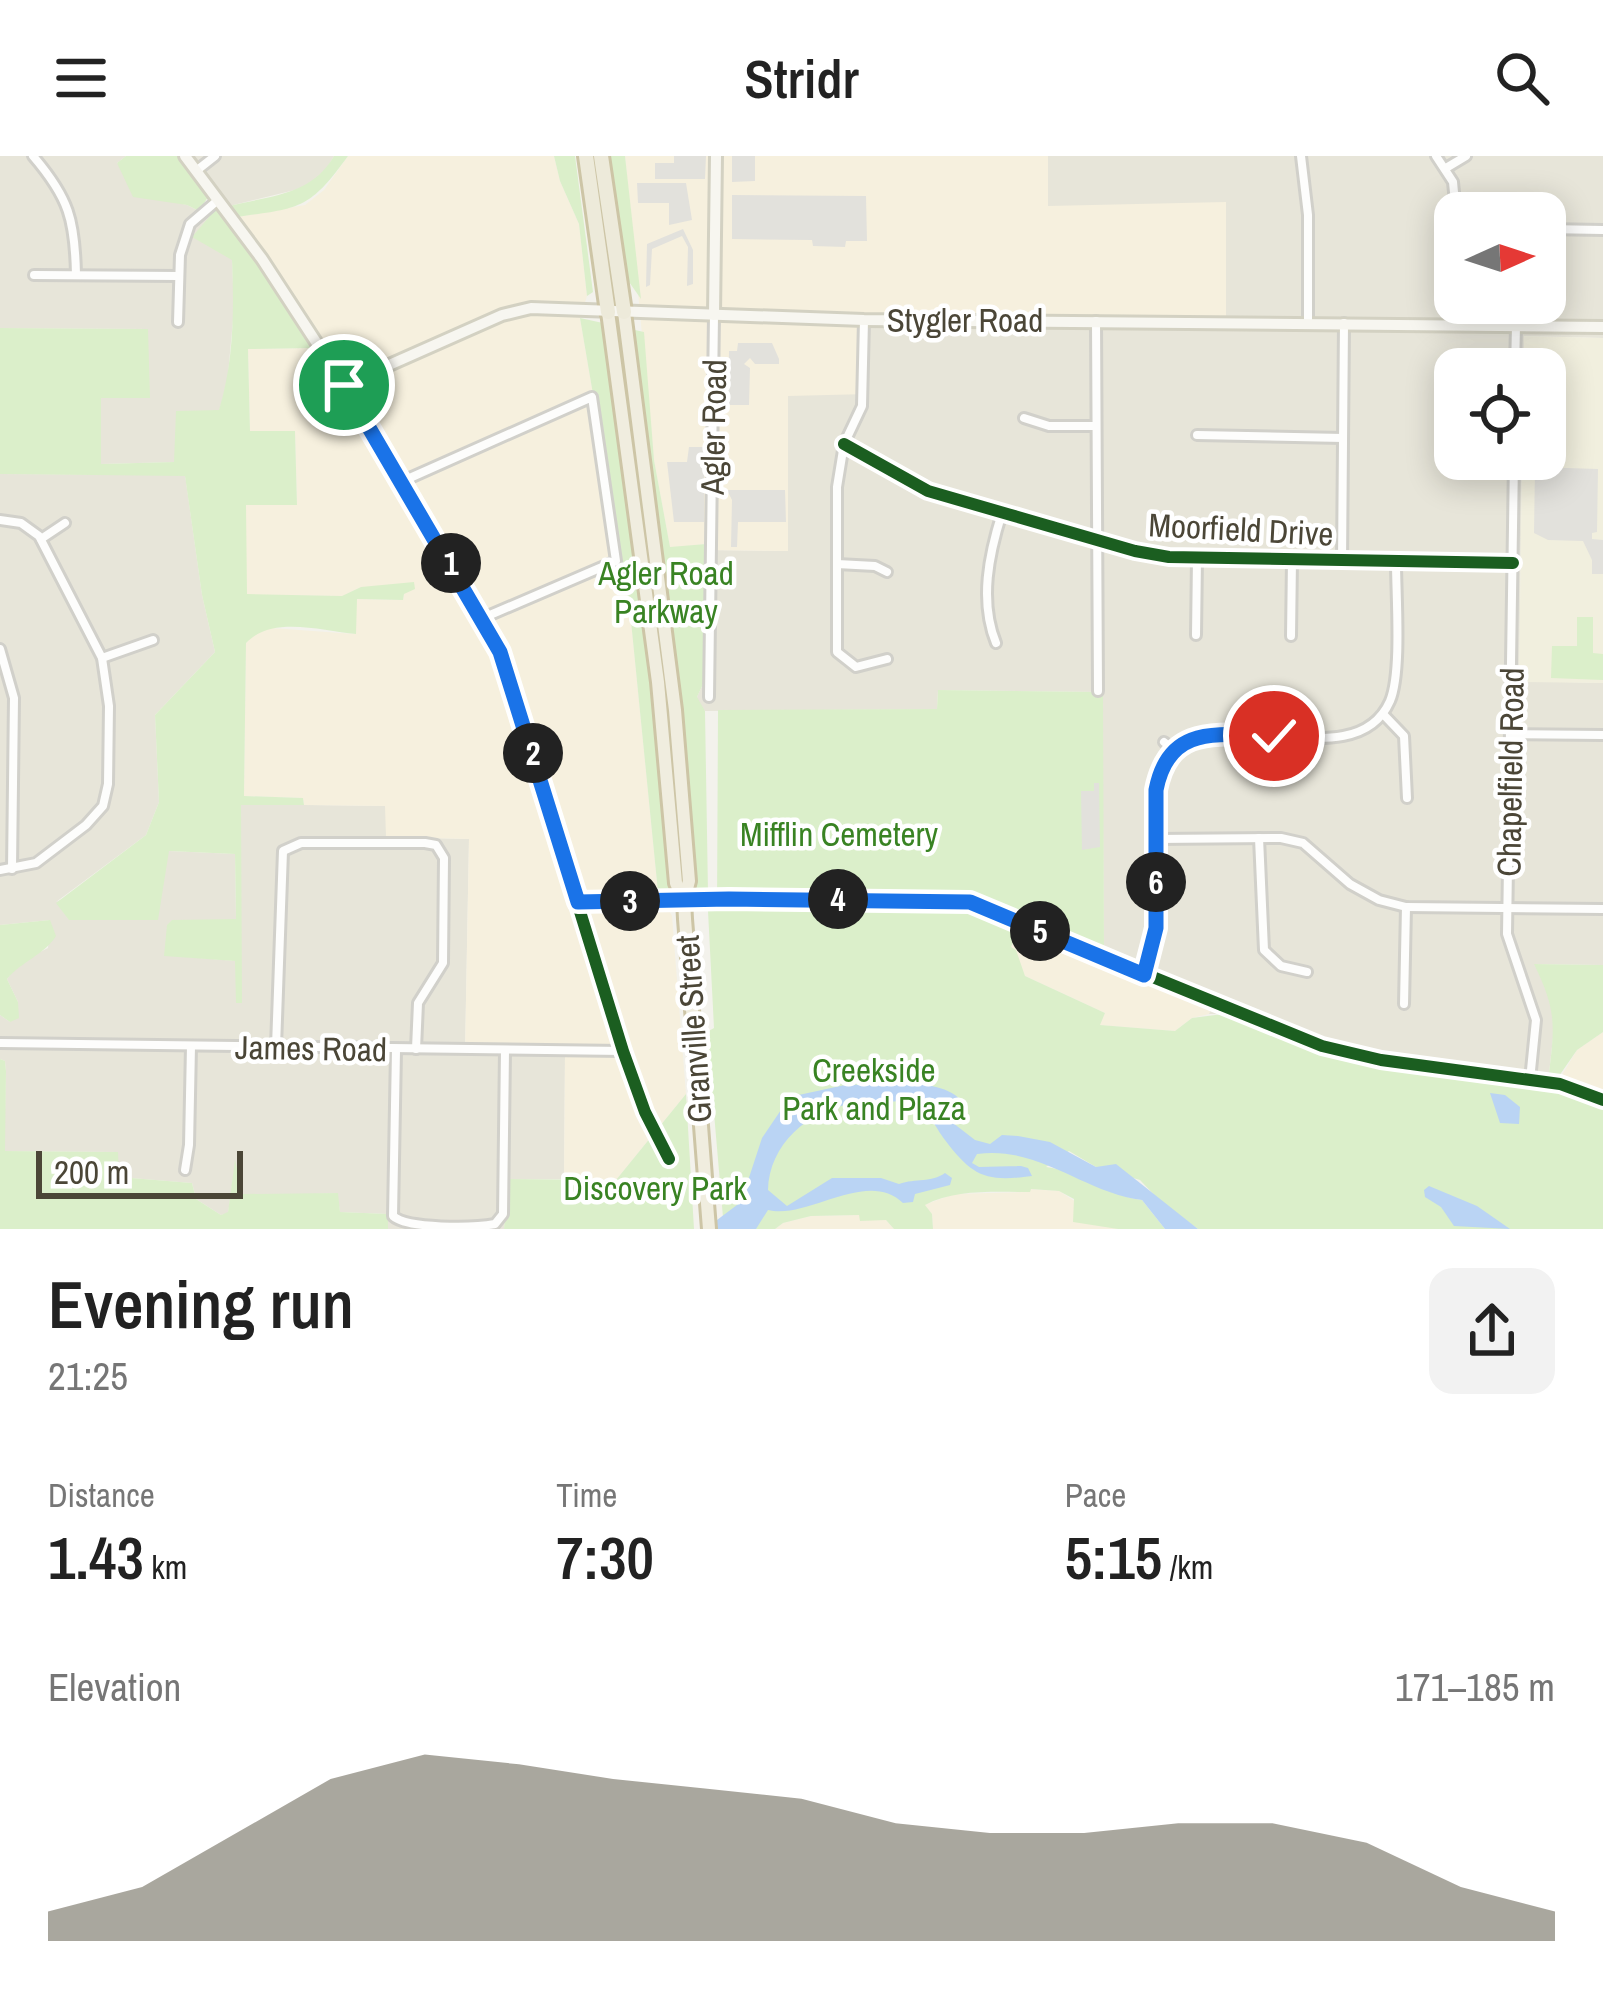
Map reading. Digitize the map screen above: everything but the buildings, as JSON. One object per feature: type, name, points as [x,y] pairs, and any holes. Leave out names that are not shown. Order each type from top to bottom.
[{"type":"highway","points":[[586,156],[616,312]]},
{"type":"highway","points":[[601,156],[616,312]]},
{"type":"highway","name":"Granville Street","points":[[616,312],[676,883],[684,901],[710,1229]]},
{"type":"main road","points":[[185,156],[344,385]]},
{"type":"main road","name":"Agler Road","points":[[714,315],[716,156]]},
{"type":"main road","name":"Stygler Road","points":[[344,385],[521,309],[863,320],[1603,327]]},
{"type":"street","points":[[33,156],[70,208],[76,275]]},
{"type":"street","points":[[196,170],[215,156]]},
{"type":"street","points":[[1301,156],[1309,215],[1308,322]]},
{"type":"street","points":[[1436,156],[1454,192]]},
{"type":"street","points":[[1446,168],[1466,156]]},
{"type":"street","points":[[178,322],[179,276],[190,224],[218,200]]},
{"type":"street","points":[[1566,229],[1603,230]]},
{"type":"street","points":[[34,275],[179,276]]},
{"type":"street","name":"Agler Road","points":[[710,698],[714,315]]},
{"type":"street","points":[[863,320],[862,406],[844,444],[837,487],[837,652],[856,667],[887,659]]},
{"type":"street","points":[[1096,320],[1098,691]]},
{"type":"street","points":[[1342,562],[1344,323]]},
{"type":"street","points":[[1515,348],[1516,326]]},
{"type":"street","points":[[344,385],[483,618],[513,685],[622,1051],[669,1159]]},
{"type":"street","points":[[403,481],[592,398],[616,561],[483,618]]},
{"type":"street","points":[[1024,418],[1049,426],[1096,426]]},
{"type":"street","points":[[1197,435],[1342,437]]},
{"type":"street","name":"Moorfield Drive","points":[[844,444],[928,490],[1097,541],[1169,557],[1513,563]]},
{"type":"street","name":"Chapelfield Road","points":[[1514,480],[1509,947],[1535,1020],[1530,1080]]},
{"type":"street","points":[[996,643],[988,617],[988,576],[1002,513]]},
{"type":"street","points":[[0,520],[21,523],[41,539],[102,658],[109,706],[109,780],[97,815],[36,863],[0,870]]},
{"type":"street","points":[[41,539],[65,523]]},
{"type":"street","points":[[1196,635],[1197,559]]},
{"type":"street","points":[[1291,636],[1292,560]]},
{"type":"street","points":[[1144,975],[1156,928],[1160,770],[1187,740],[1210,734],[1330,736],[1357,732],[1383,714],[1395,681],[1396,562]]},
{"type":"street","points":[[837,564],[875,566],[887,572]]},
{"type":"street","points":[[102,658],[153,640]]},
{"type":"street","points":[[0,649],[14,698],[12,869]]},
{"type":"street","points":[[1383,714],[1404,736],[1407,798]]},
{"type":"street","points":[[1511,734],[1603,735]]},
{"type":"street","points":[[1164,742],[1174,750]]},
{"type":"street","points":[[1156,838],[1304,843],[1350,884],[1379,900],[1406,907],[1603,910]]},
{"type":"street","points":[[1259,838],[1264,950],[1281,966],[1307,972]]},
{"type":"street","points":[[276,1047],[283,851],[301,843],[425,843],[436,845],[444,858],[444,957],[439,976],[418,1003],[416,1049]]},
{"type":"street","points":[[578,902],[970,902],[1287,1033],[1358,1056],[1560,1084],[1603,1100]]},
{"type":"street","points":[[1404,1004],[1406,907]]},
{"type":"street","name":"James Road","points":[[0,1043],[622,1051]]},
{"type":"street","points":[[184,1170],[189,1145],[190,1046]]},
{"type":"street","points":[[396,1049],[395,1219],[405,1225],[488,1226],[499,1220],[505,1051]]},
{"type":"shaded area","points":[[0,156],[126,156],[117,163],[146,196],[187,205],[209,216],[232,259],[234,309],[227,385],[219,411],[175,462],[101,464],[101,397],[148,329],[0,328]]},
{"type":"shaded area","points":[[179,156],[334,156],[324,173],[307,187],[217,209]]},
{"type":"shaded area","points":[[348,156],[554,156],[579,224],[587,296],[580,318],[630,611],[658,892],[672,916],[686,1094],[616,1180],[564,1179],[565,1055],[465,1054],[469,839],[386,837],[385,806],[304,805],[303,798],[244,796],[246,643],[255,633],[271,628],[355,634],[356,599],[403,600],[404,594],[361,587],[343,596],[246,595],[246,504],[297,504],[295,431],[250,432],[248,349],[312,348],[237,217],[305,205],[324,190]]},
{"type":"shaded area","points":[[625,156],[1048,156],[1048,206],[1226,202],[1226,325],[867,325],[868,394],[788,396],[788,551],[707,550],[705,544],[670,548],[654,460]]},
{"type":"shaded area","points":[[674,156],[706,156],[705,179],[655,179],[655,163],[674,163]]},
{"type":"shaded area","points":[[732,156],[755,156],[755,181],[732,182]]},
{"type":"shaded area","points":[[1048,156],[1603,156],[1603,338],[1525,336],[1525,348],[1434,348],[1434,480],[1522,480],[1519,681],[1603,683],[1603,965],[1535,964],[1551,1000],[1554,1029],[1549,1073],[1559,1076],[1554,1088],[1397,1067],[1301,1045],[1223,1014],[1209,1014],[1214,998],[1104,950],[1102,692],[938,690],[937,709],[705,711],[698,705],[704,682],[707,550],[788,551],[788,396],[867,325],[989,323],[1047,206]]},
{"type":"shaded area","points":[[637,183],[686,183],[692,220],[669,225],[669,203],[638,203]]},
{"type":"shaded area","points":[[732,195],[866,196],[867,241],[846,241],[845,247],[813,246],[812,240],[732,239]]},
{"type":"shaded area","points":[[683,229],[693,250],[693,284],[687,286],[688,247],[682,236],[652,249],[650,285],[646,287],[647,244]]},
{"type":"shaded area","points":[[1524,336],[1603,338],[1603,683],[1519,682],[1522,480],[1566,480],[1566,348],[1524,348]]},
{"type":"shaded area","points":[[738,343],[772,343],[779,359],[779,364],[755,364],[750,358],[744,364],[750,368],[749,405],[728,405],[729,351],[737,351]]},
{"type":"shaded area","points":[[689,447],[704,447],[704,522],[674,522],[667,462],[687,462]]},
{"type":"shaded area","points":[[1566,468],[1598,469],[1597,532],[1592,539],[1603,540],[1603,574],[1592,574],[1592,560],[1583,541],[1548,540],[1534,533],[1535,480],[1566,480]]},
{"type":"shaded area","points":[[0,474],[185,475],[215,652],[155,715],[159,802],[146,835],[56,902],[168,851],[235,854],[236,919],[164,955],[236,961],[236,1003],[241,1003],[241,804],[386,806],[387,837],[469,839],[465,1053],[565,1055],[564,1179],[509,1179],[504,1229],[388,1229],[388,1214],[340,1212],[337,1193],[249,1197],[243,1194],[235,1165],[228,1213],[221,1215],[196,1199],[192,1183],[119,1177],[117,1152],[4,1151],[6,1071],[0,1059],[0,1015],[10,1022],[18,1002],[7,979],[20,962],[48,948],[50,920],[0,925]]},
{"type":"shaded area","points":[[727,490],[785,490],[786,522],[738,522],[737,547],[731,547],[732,500]]},
{"type":"shaded area","points":[[1094,783],[1099,783],[1100,847],[1082,850],[1081,791],[1094,791]]},
{"type":"shaded area","points":[[1025,915],[1215,998],[1209,1014],[1192,1018],[1175,1031],[1099,1025],[1105,1013],[1025,976],[1011,947]]},
{"type":"shaded area","points":[[1603,1032],[1603,1104],[1554,1088],[1577,1050]]},
{"type":"shaded area","points":[[1059,1191],[1118,1229],[933,1229],[932,1214],[924,1205],[954,1194]]},
{"type":"shaded area","points":[[860,1215],[860,1220],[886,1220],[894,1229],[775,1229],[811,1216]]},
{"type":"green space","points":[[126,156],[179,156],[208,197],[199,211],[133,197],[117,163]]},
{"type":"green space","points":[[334,156],[348,156],[323,187],[302,203],[237,217],[229,206],[302,186]]},
{"type":"green space","points":[[554,156],[575,156],[593,292],[587,296],[579,224]]},
{"type":"green space","points":[[609,156],[625,156],[641,299],[627,279]]},
{"type":"green space","points":[[217,209],[251,251],[313,348],[248,349],[250,431],[295,431],[297,505],[246,505],[247,594],[342,596],[361,587],[414,582],[415,589],[404,594],[403,600],[357,599],[356,634],[283,627],[257,634],[246,643],[244,796],[303,798],[304,805],[241,805],[242,1003],[236,1003],[235,961],[164,956],[167,925],[172,920],[236,919],[235,854],[169,851],[158,920],[69,920],[56,903],[146,835],[159,802],[155,715],[215,652],[185,476],[0,474],[0,328],[148,329],[150,398],[101,398],[101,464],[174,462],[176,411],[219,410],[232,335],[232,260],[192,237],[209,217],[205,214]]},
{"type":"green space","name":"Agler Road Parkway","points":[[580,318],[644,332],[654,460],[670,547],[706,544],[704,682],[697,697],[705,711],[708,893],[658,892],[630,611]]},
{"type":"green space","points":[[1577,617],[1593,617],[1593,653],[1603,654],[1603,680],[1551,678],[1552,646],[1577,646]]},
{"type":"green space","points":[[938,690],[1103,692],[1104,950],[1025,915],[1011,947],[1025,976],[1105,1013],[1100,1025],[1175,1031],[1192,1018],[1223,1014],[1346,1057],[1533,1084],[1603,1104],[1603,1229],[1198,1229],[1140,1180],[1096,1167],[1069,1151],[1046,1167],[1142,1200],[1165,1229],[1073,1222],[1074,1199],[1059,1191],[1031,1189],[937,1200],[925,1205],[932,1214],[933,1229],[894,1229],[886,1220],[860,1221],[859,1215],[811,1216],[775,1229],[724,1229],[707,1032],[714,1028],[708,911],[717,910],[718,710],[937,709]]},
{"type":"green space","points":[[50,920],[56,936],[7,979],[18,1002],[19,1018],[10,1022],[0,1015],[0,925]]},
{"type":"green space","points":[[1534,964],[1603,965],[1603,1032],[1577,1050],[1559,1076],[1549,1073],[1552,1017]]},
{"type":"green space","points":[[0,1059],[6,1071],[5,1151],[118,1152],[119,1177],[192,1183],[196,1199],[221,1215],[228,1212],[235,1160],[243,1194],[338,1193],[340,1212],[388,1214],[388,1229],[0,1229]]},
{"type":"green space","name":"Discovery Park","points":[[686,1094],[694,1229],[504,1229],[508,1179],[616,1180]]},
{"type":"water","points":[[845,1085],[941,1088],[963,1103],[953,1123],[975,1140],[990,1144],[1002,1135],[1018,1136],[1050,1142],[1096,1167],[1116,1164],[1198,1229],[1165,1229],[1142,1200],[1020,1156],[977,1154],[972,1163],[1021,1166],[1032,1176],[982,1174],[955,1152],[925,1112],[898,1101],[851,1104],[806,1122],[775,1158],[768,1190],[787,1206],[832,1178],[881,1178],[899,1184],[945,1173],[952,1178],[950,1185],[915,1194],[913,1202],[872,1191],[855,1192],[801,1208],[768,1210],[756,1229],[705,1229],[741,1202],[762,1138],[783,1107],[794,1096]]},
{"type":"water","points":[[1490,1093],[1505,1095],[1520,1107],[1519,1124],[1500,1123]]},
{"type":"water","points":[[1429,1186],[1477,1206],[1510,1229],[1454,1226],[1441,1207],[1425,1197]]},
{"type":"cycle path","points":[[344,385],[500,652],[623,1051],[645,1112],[669,1159]]},
{"type":"cycle path","points":[[844,444],[928,491],[1135,551],[1169,557],[1513,563]]},
{"type":"cycle path","points":[[578,902],[971,903],[1322,1046],[1381,1060],[1560,1084],[1603,1100]]},
{"type":"route","points":[[344,385],[500,652],[578,902],[970,902],[1144,975],[1156,928],[1160,770],[1171,752],[1187,740],[1210,734],[1274,736]]},
{"type":"park label","name":"Mifflin Cemetery","points":[[839,834]]},
{"type":"park label","name":"Creekside Park and Plaza","points":[[874,1089]]}]
